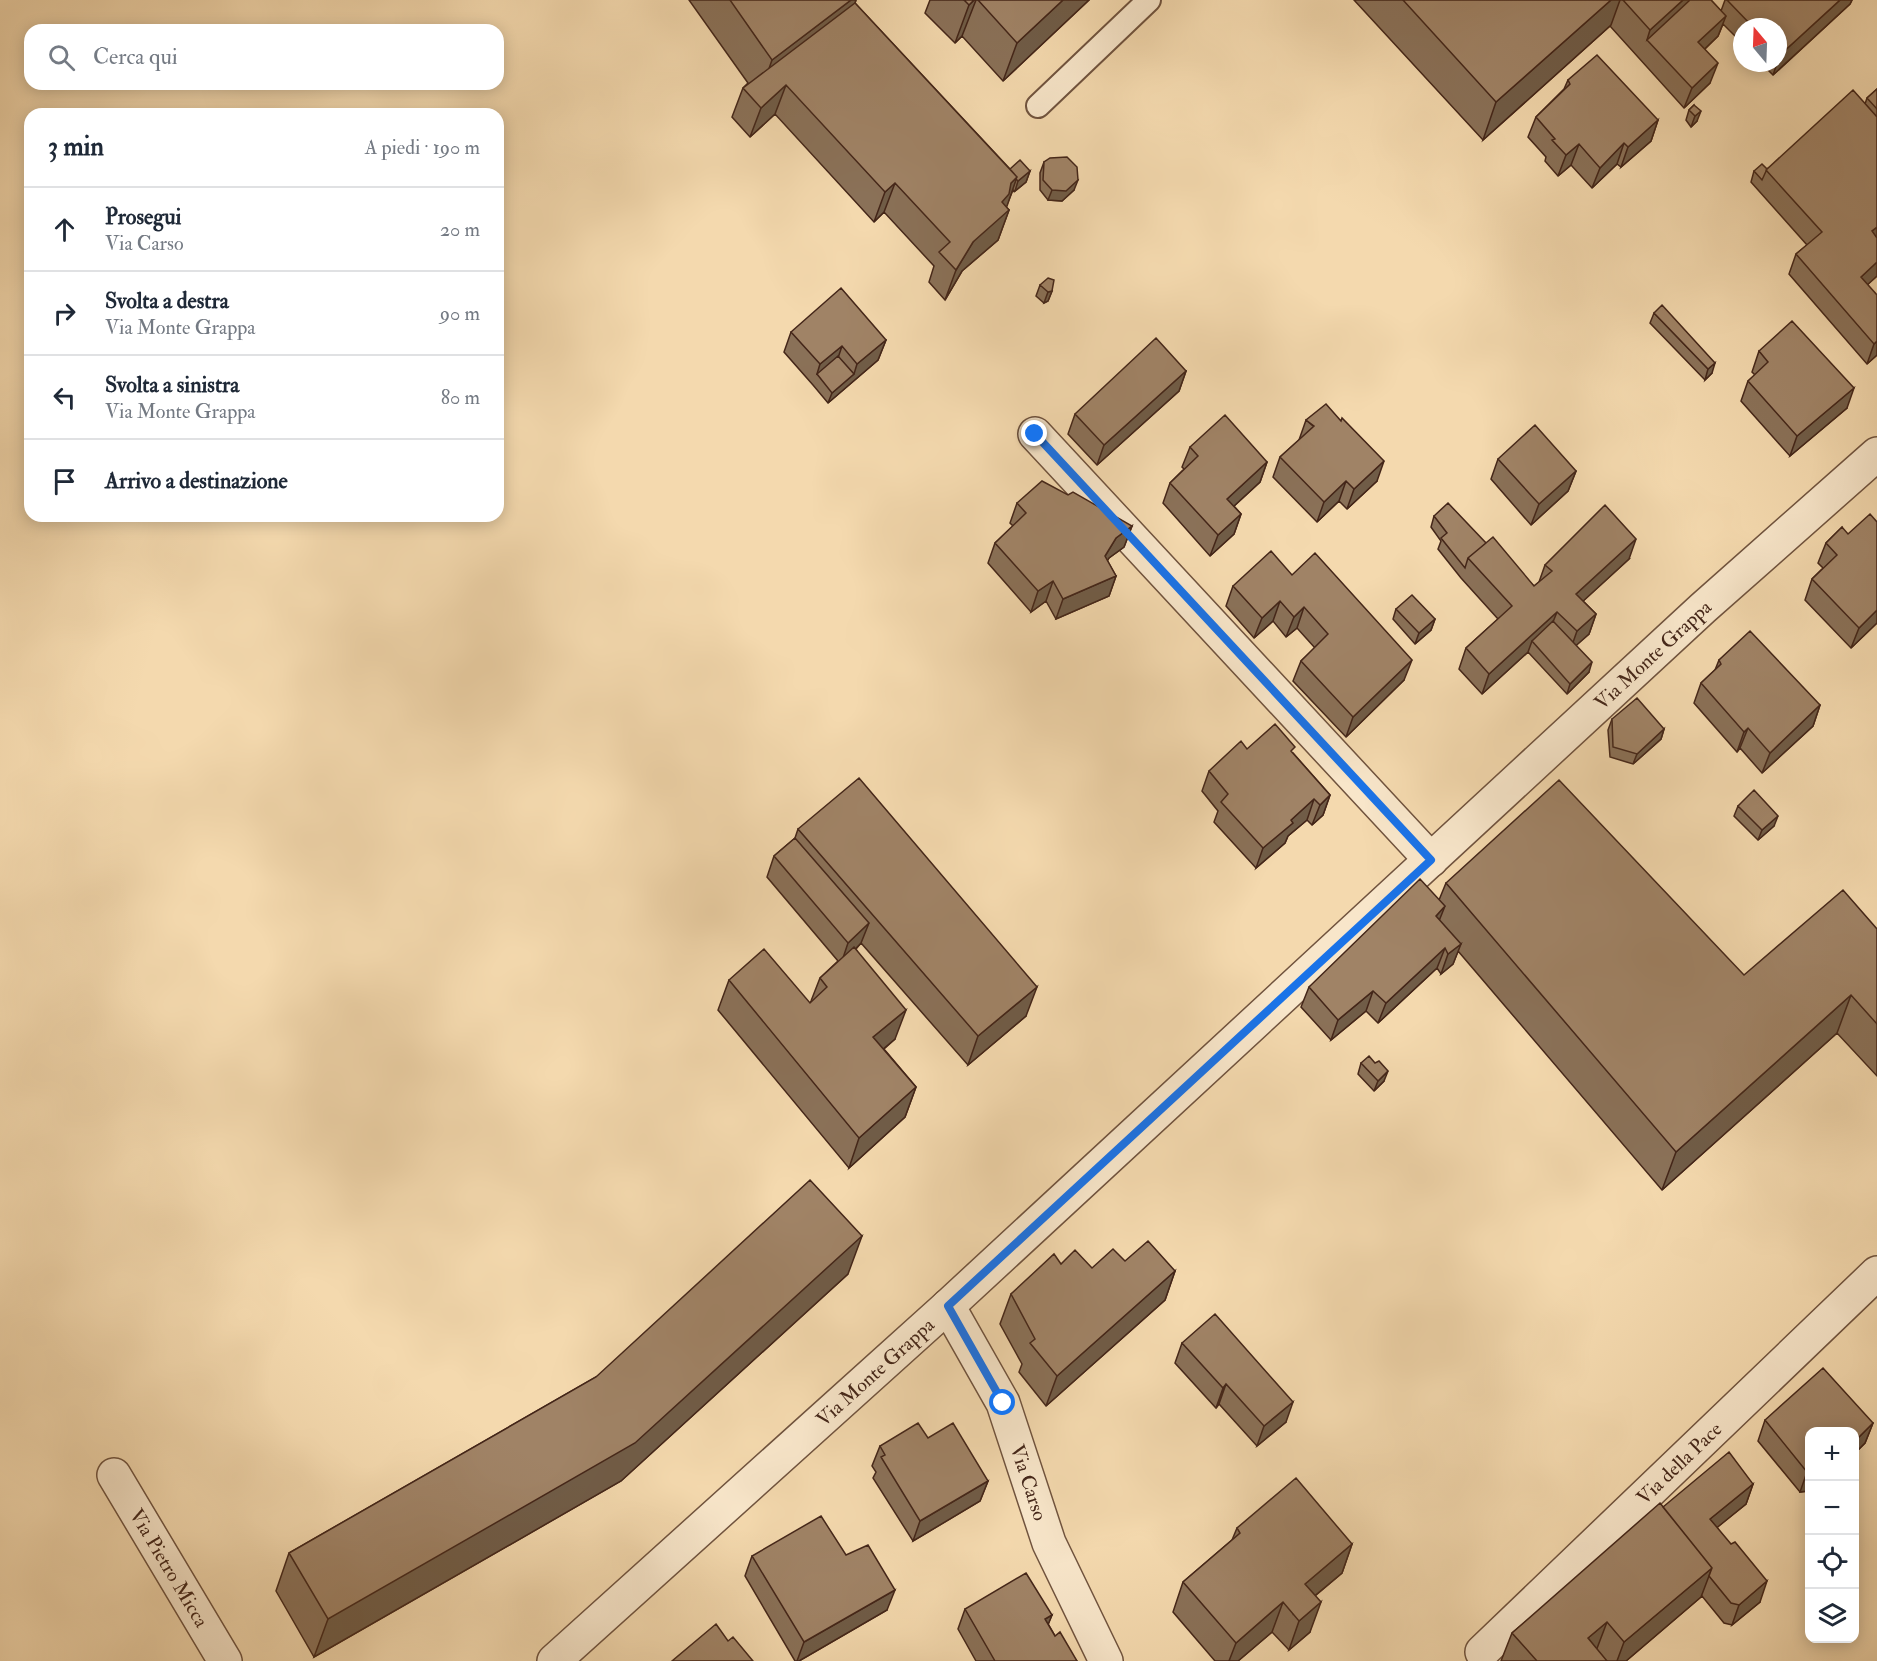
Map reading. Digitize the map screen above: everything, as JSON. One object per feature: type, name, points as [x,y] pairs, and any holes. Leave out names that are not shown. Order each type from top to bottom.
[{"type":"street","points":[[1035,434],[1431,860]]},
{"type":"street","name":"Via Monte Grappa","points":[[554,1661],[948,1306],[1703,608],[1877,454]]},
{"type":"street","name":"Via della Pace","points":[[1482,1652],[1877,1273]]},
{"type":"street","name":"Via Carso","points":[[948,1306],[1003,1403],[1049,1544],[1106,1661]]},
{"type":"street","name":"Via Pietro Micca","points":[[114,1475],[225,1661]]},
{"type":"lane","points":[[1038,106],[1149,0]]},
{"type":"building","points":[[730,0],[851,0],[772,60]]},
{"type":"building","points":[[964,0],[974,0],[969,5]]},
{"type":"building","points":[[978,0],[1063,0],[1017,43]]},
{"type":"building","points":[[1403,0],[1611,0],[1496,102]]},
{"type":"building","points":[[1623,0],[1683,0],[1650,30]]},
{"type":"building","points":[[1690,0],[1711,0],[1726,16],[1698,42],[1718,63],[1692,88],[1647,40]]},
{"type":"building","points":[[1727,0],[1840,0],[1787,49],[1787,18],[1744,18]]},
{"type":"building","points":[[855,3],[1017,177],[1011,183],[1009,194],[1002,202],[1009,210],[973,242],[956,270],[939,252],[950,242],[895,183],[885,192],[786,85],[761,108],[743,88]]},
{"type":"building","points":[[1597,55],[1658,120],[1628,147],[1624,143],[1600,168],[1579,144],[1566,155],[1536,117],[1570,84],[1568,80]]},
{"type":"building","points":[[1877,89],[1877,109],[1867,98]]},
{"type":"building","points":[[1853,90],[1877,117],[1877,227],[1872,231],[1877,238],[1877,262],[1861,277],[1877,295],[1877,341],[1874,344],[1796,254],[1822,232],[1766,170]]},
{"type":"building","points":[[1694,105],[1701,111],[1695,116],[1689,110]]},
{"type":"building","points":[[1067,157],[1077,167],[1078,180],[1066,191],[1052,190],[1043,180],[1044,162],[1050,158]]},
{"type":"building","points":[[1020,160],[1030,171],[1018,181],[1010,169]]},
{"type":"building","points":[[1762,164],[1767,169],[1762,180],[1754,171]]},
{"type":"building","points":[[1048,278],[1054,280],[1052,291],[1048,292],[1040,285]]},
{"type":"building","points":[[841,288],[886,340],[857,364],[842,346],[820,364],[791,332]]},
{"type":"building","points":[[1662,305],[1715,363],[1708,369],[1654,313]]},
{"type":"building","points":[[1792,321],[1854,388],[1797,436],[1748,381],[1768,362],[1759,351]]},
{"type":"building","points":[[1156,338],[1186,371],[1104,445],[1075,414]]},
{"type":"building","points":[[838,356],[854,374],[832,393],[817,374]]},
{"type":"building","points":[[1326,404],[1384,461],[1354,489],[1346,481],[1324,502],[1280,457],[1314,426],[1306,420]]},
{"type":"building","points":[[1225,415],[1267,462],[1227,499],[1241,514],[1218,535],[1170,483],[1198,456],[1190,447]]},
{"type":"building","points":[[1535,425],[1576,471],[1539,504],[1498,459]]},
{"type":"building","points":[[1042,481],[1068,495],[1073,492],[1132,526],[1116,538],[1105,556],[1116,576],[1063,599],[1053,581],[1038,591],[995,543],[1026,513],[1017,503]]},
{"type":"building","points":[[1448,503],[1486,543],[1468,558],[1465,568],[1441,538],[1447,533],[1434,516]]},
{"type":"building","points":[[1605,505],[1636,539],[1576,594],[1596,614],[1577,631],[1557,612],[1489,674],[1466,648],[1512,606],[1468,558],[1493,537],[1534,586],[1552,571],[1545,565]]},
{"type":"building","points":[[1870,514],[1877,522],[1877,610],[1859,628],[1812,579],[1837,555],[1826,543],[1842,527],[1848,534]]},
{"type":"building","points":[[1271,551],[1292,575],[1315,553],[1412,660],[1353,717],[1301,661],[1328,634],[1304,607],[1294,617],[1280,601],[1262,618],[1233,586]]},
{"type":"building","points":[[1412,595],[1435,619],[1419,633],[1396,609]]},
{"type":"building","points":[[1553,621],[1592,662],[1570,684],[1532,641]]},
{"type":"building","points":[[1750,631],[1820,705],[1770,753],[1748,728],[1744,732],[1701,683],[1721,664],[1719,660]]},
{"type":"building","points":[[1637,698],[1664,729],[1637,754],[1613,747],[1612,719]]},
{"type":"building","points":[[1275,724],[1295,747],[1291,751],[1330,795],[1320,805],[1314,799],[1291,820],[1293,823],[1263,848],[1221,802],[1228,794],[1209,771],[1241,741],[1247,749]]},
{"type":"building","points":[[859,778],[1037,987],[978,1036],[798,829]]},
{"type":"building","points":[[1559,780],[1744,975],[1843,890],[1877,929],[1877,1024],[1851,995],[1676,1152],[1446,883]]},
{"type":"building","points":[[1754,790],[1778,816],[1762,830],[1738,806]]},
{"type":"building","points":[[795,838],[869,923],[848,943],[774,856]]},
{"type":"building","points":[[1420,879],[1445,906],[1436,916],[1461,944],[1448,954],[1445,948],[1386,1003],[1373,991],[1338,1020],[1309,987]]},
{"type":"building","points":[[854,947],[906,1010],[873,1037],[916,1087],[859,1138],[729,980],[764,949],[810,1003],[827,987],[820,978]]},
{"type":"building","points":[[1369,1056],[1375,1063],[1379,1061],[1388,1071],[1378,1081],[1361,1063]]},
{"type":"building","points":[[810,1180],[862,1236],[635,1443],[328,1619],[289,1553],[596,1377]]},
{"type":"building","points":[[1148,1241],[1175,1271],[1057,1376],[1030,1343],[1035,1339],[1011,1294],[1054,1254],[1061,1264],[1075,1250],[1092,1268],[1113,1249],[1125,1261]]},
{"type":"building","points":[[1215,1314],[1293,1402],[1264,1426],[1226,1384],[1223,1388],[1182,1343]]},
{"type":"building","points":[[1823,1368],[1873,1423],[1859,1437],[1859,1427],[1805,1427],[1805,1470],[1765,1420]]},
{"type":"building","points":[[918,1423],[928,1438],[953,1423],[988,1481],[920,1521],[881,1457],[885,1455],[880,1446]]},
{"type":"building","points":[[1729,1452],[1753,1484],[1710,1519],[1731,1544],[1735,1542],[1767,1581],[1739,1605],[1731,1603],[1709,1576],[1712,1568],[1663,1507]]},
{"type":"building","points":[[1296,1478],[1352,1544],[1305,1584],[1321,1602],[1299,1621],[1283,1602],[1236,1643],[1183,1582],[1240,1533],[1237,1528]]},
{"type":"building","points":[[1660,1503],[1712,1568],[1624,1642],[1607,1622],[1588,1638],[1607,1661],[1537,1661],[1512,1633]]},
{"type":"building","points":[[821,1516],[846,1555],[868,1545],[895,1590],[804,1642],[752,1556]]},
{"type":"building","points":[[1026,1573],[1052,1615],[1045,1619],[1055,1636],[1060,1632],[1077,1661],[995,1661],[965,1609]]},
{"type":"building","points":[[716,1624],[728,1641],[733,1637],[753,1661],[672,1661]]},
{"type":"route","points":[[1003,1403],[948,1306],[1431,860],[1035,434]]}]
